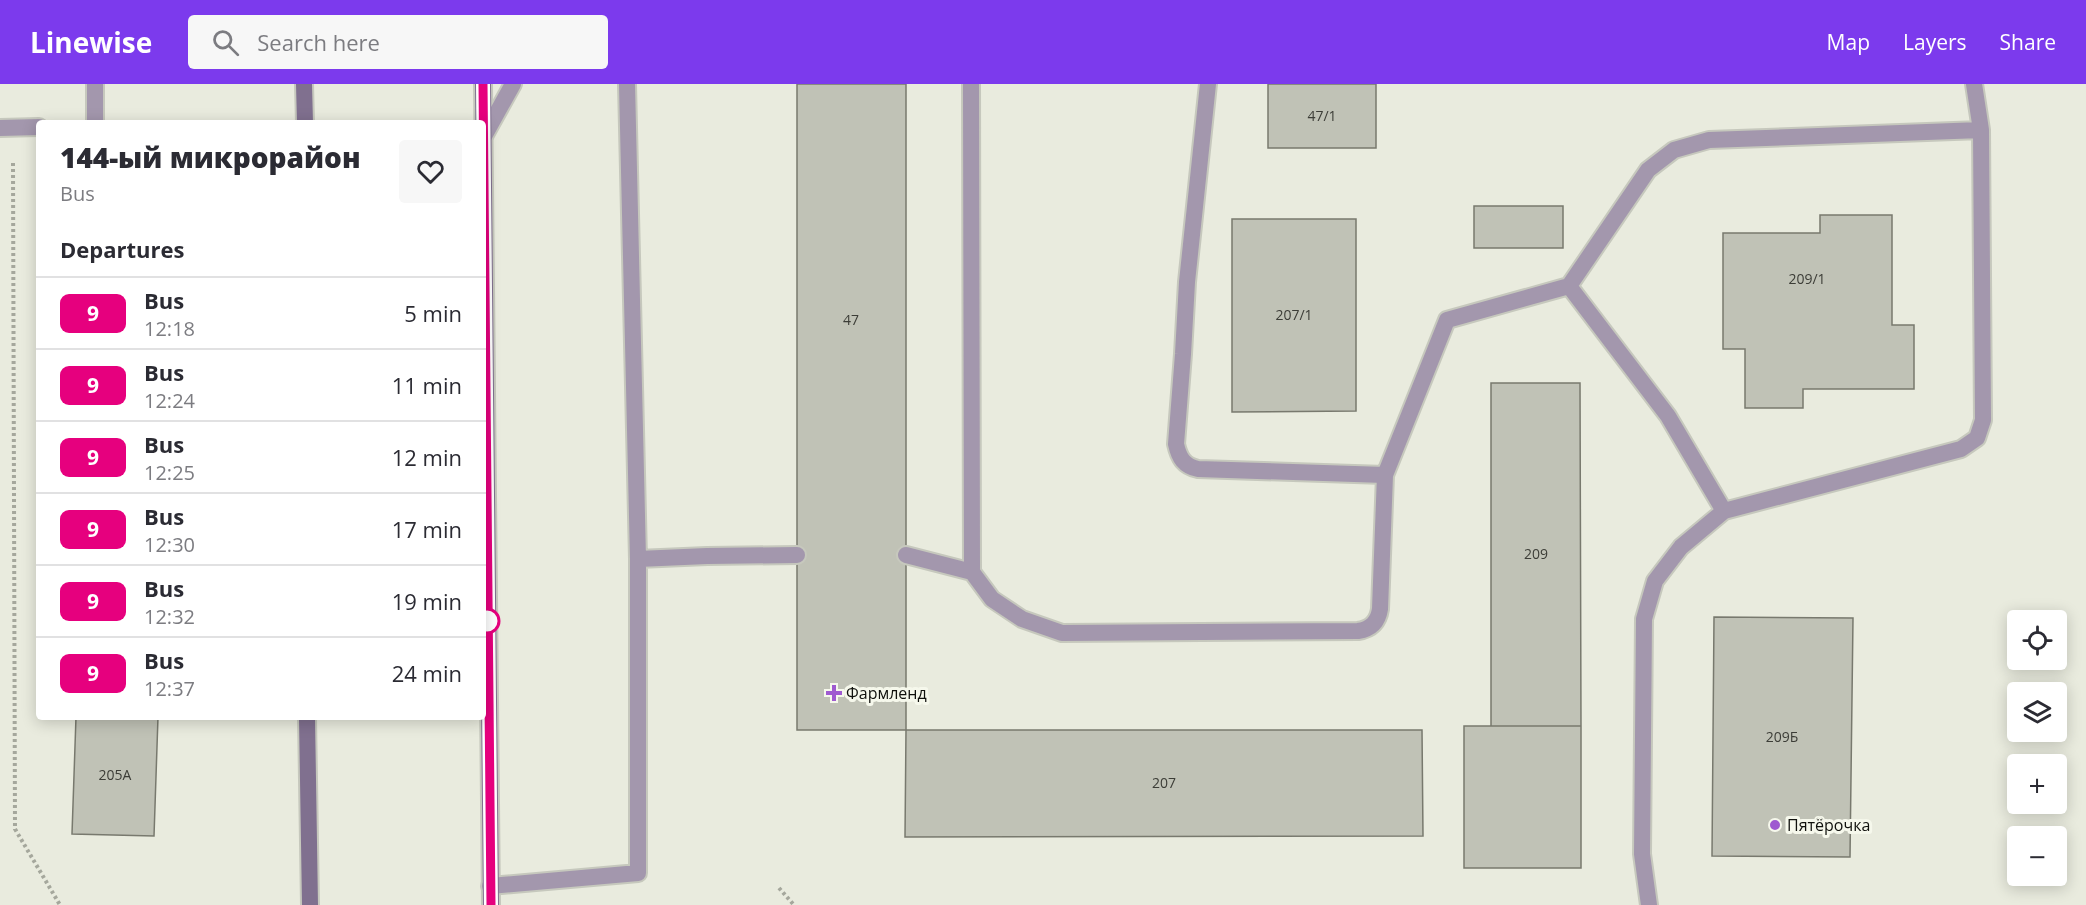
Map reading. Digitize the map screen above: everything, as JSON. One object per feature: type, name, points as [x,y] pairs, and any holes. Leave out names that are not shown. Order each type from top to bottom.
[{"type":"main road","points":[[304,84],[304,120]]},
{"type":"main road","points":[[483,84],[483,120]]},
{"type":"main road","points":[[486,459],[491,905]]},
{"type":"main road","points":[[307,720],[310,905]]},
{"type":"lane","points":[[95,84],[95,120]]},
{"type":"lane","points":[[486,133],[513,84]]},
{"type":"lane","points":[[490,886],[638,873],[638,559],[627,84]]},
{"type":"lane","points":[[971,84],[972,572],[992,599],[1022,619],[1062,633],[1366,630],[1379,618],[1385,475],[1447,320],[1569,286],[1648,170],[1674,150],[1709,140],[1981,130]]},
{"type":"lane","points":[[1208,84],[1187,282],[1184,354],[1176,444],[1178,453],[1189,467],[1198,469],[1385,475]]},
{"type":"lane","points":[[1649,905],[1642,854],[1644,619],[1655,581],[1681,547],[1724,511],[1961,449],[1977,438],[1982,430],[1981,130],[1974,84]]},
{"type":"lane","points":[[7,127],[36,127]]},
{"type":"lane","points":[[1569,286],[1668,416],[1724,511]]},
{"type":"lane","points":[[638,559],[797,555]]},
{"type":"lane","points":[[906,555],[972,572]]},
{"type":"path","points":[[7,127],[15,829],[60,905]]},
{"type":"path","points":[[780,888],[794,905]]},
{"type":"building","points":[[797,84],[906,84],[906,730],[797,730]]},
{"type":"building","points":[[1268,84],[1376,84],[1376,148],[1268,148]]},
{"type":"building","points":[[1474,206],[1563,206],[1563,248],[1474,248]]},
{"type":"building","points":[[1820,215],[1892,215],[1892,325],[1914,325],[1914,389],[1803,389],[1803,408],[1745,408],[1745,349],[1723,349],[1723,233],[1820,233]]},
{"type":"building","points":[[1232,219],[1356,219],[1356,411],[1232,412]]},
{"type":"building","points":[[1491,383],[1580,383],[1581,726],[1491,726]]},
{"type":"building","points":[[1714,617],[1853,618],[1850,857],[1712,856]]},
{"type":"building","points":[[76,720],[158,720],[154,836],[72,834]]},
{"type":"building","points":[[1464,726],[1581,726],[1581,868],[1464,868]]},
{"type":"building","points":[[906,730],[1422,730],[1423,836],[905,837]]},
{"type":"bus line","name":"9","points":[[483,84],[483,120]]},
{"type":"bus line","name":"9","points":[[486,419],[491,905]]},
{"type":"place","name":"Фармленд","points":[[834,693]]},
{"type":"place","name":"Пятёрочка","points":[[1775,825]]}]
